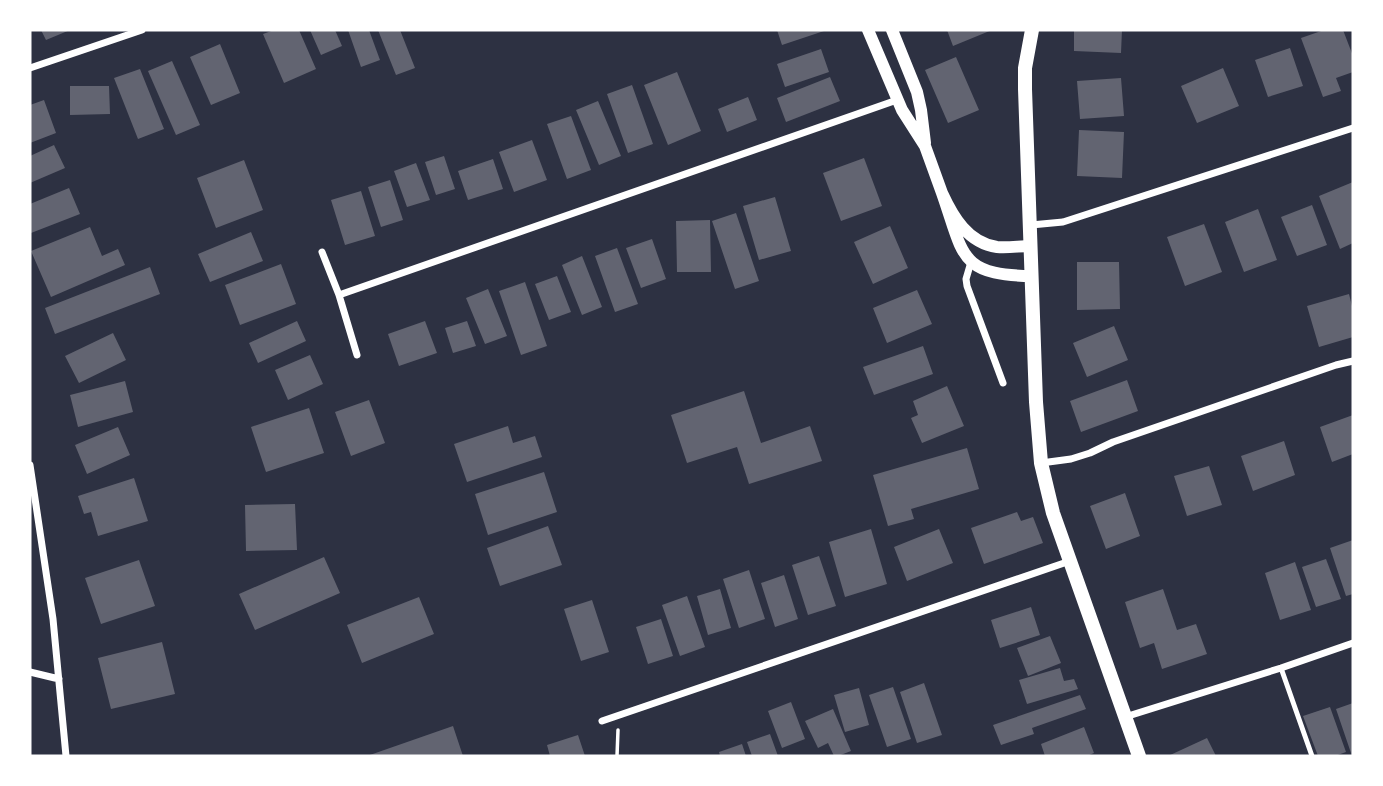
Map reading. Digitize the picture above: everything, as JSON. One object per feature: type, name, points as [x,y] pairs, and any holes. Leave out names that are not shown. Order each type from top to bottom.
[{"type":"main road","points":[[1032,30],[1025,78],[1041,463],[1053,513],[1139,756]]},
{"type":"street","points":[[30,68],[142,30]]},
{"type":"street","points":[[868,30],[897,100],[909,124],[925,146]]},
{"type":"street","points":[[892,30],[917,92],[925,146],[961,248],[971,262],[982,270],[1012,276],[1032,276]]},
{"type":"street","points":[[339,295],[917,92]]},
{"type":"street","points":[[1031,225],[1063,222],[1353,128]]},
{"type":"street","points":[[942,193],[959,225],[979,240],[998,247],[1031,246]]},
{"type":"street","points":[[322,252],[339,295],[357,355]]},
{"type":"street","points":[[971,262],[967,286],[1003,383]]},
{"type":"street","points":[[1041,463],[1081,456],[1113,442],[1353,361]]},
{"type":"street","points":[[30,465],[53,619],[66,756]]},
{"type":"street","points":[[602,721],[1070,561]]},
{"type":"street","points":[[1125,717],[1353,643]]},
{"type":"street","points":[[30,672],[59,679]]},
{"type":"lane","points":[[1281,668],[1312,756]]},
{"type":"path","points":[[617,756],[618,716]]},
{"type":"building","points":[[41,30],[70,30],[46,40]]},
{"type":"building","points":[[274,30],[299,30],[316,69],[284,83],[263,34]]},
{"type":"building","points":[[310,30],[335,30],[342,46],[321,55]]},
{"type":"building","points":[[348,30],[369,30],[380,60],[361,67]]},
{"type":"building","points":[[378,30],[400,30],[415,68],[396,75]]},
{"type":"building","points":[[777,30],[827,30],[782,45]]},
{"type":"building","points":[[947,30],[992,30],[953,46]]},
{"type":"building","points":[[1074,30],[1122,30],[1121,53],[1074,51]]},
{"type":"building","points":[[1324,30],[1343,30],[1353,56],[1353,72],[1336,78],[1341,91],[1323,97],[1301,38]]},
{"type":"building","points":[[220,44],[240,93],[211,105],[190,57]]},
{"type":"building","points":[[1290,48],[1303,86],[1268,97],[1255,60]]},
{"type":"building","points":[[821,49],[829,72],[785,87],[777,64]]},
{"type":"building","points":[[956,57],[979,110],[948,123],[925,70]]},
{"type":"building","points":[[172,61],[200,125],[176,135],[148,71]]},
{"type":"building","points":[[1223,68],[1239,106],[1197,123],[1181,86]]},
{"type":"building","points":[[140,69],[164,129],[138,139],[114,78]]},
{"type":"building","points":[[677,72],[701,131],[668,145],[644,85]]},
{"type":"building","points":[[830,77],[840,101],[786,122],[777,98]]},
{"type":"building","points":[[1121,78],[1124,116],[1080,119],[1077,81]]},
{"type":"building","points":[[632,85],[653,144],[628,153],[607,94]]},
{"type":"building","points":[[70,86],[109,86],[110,114],[70,115]]},
{"type":"building","points":[[748,97],[757,120],[727,132],[718,109]]},
{"type":"building","points":[[44,100],[56,133],[30,143],[30,105]]},
{"type":"building","points":[[598,101],[621,156],[599,165],[576,110]]},
{"type":"building","points":[[571,116],[591,170],[567,179],[547,124]]},
{"type":"building","points":[[1079,130],[1124,132],[1122,178],[1077,176]]},
{"type":"building","points":[[532,140],[547,180],[514,192],[499,152]]},
{"type":"building","points":[[54,145],[65,168],[30,183],[30,156]]},
{"type":"building","points":[[444,156],[455,189],[436,195],[425,162]]},
{"type":"building","points":[[864,158],[882,206],[841,221],[823,173]]},
{"type":"building","points":[[493,159],[503,189],[468,200],[458,171]]},
{"type":"building","points":[[244,160],[263,210],[216,228],[197,178]]},
{"type":"building","points":[[416,163],[430,200],[407,207],[394,171]]},
{"type":"building","points":[[390,180],[403,220],[381,227],[368,187]]},
{"type":"building","points":[[1353,182],[1353,243],[1340,249],[1319,196]]},
{"type":"building","points":[[69,188],[80,214],[31,233],[30,204]]},
{"type":"building","points":[[361,191],[375,236],[345,245],[331,200]]},
{"type":"building","points":[[775,197],[791,251],[759,260],[743,206]]},
{"type":"building","points":[[1312,205],[1327,245],[1297,256],[1281,217]]},
{"type":"building","points":[[1258,209],[1277,260],[1244,272],[1225,222]]},
{"type":"building","points":[[736,213],[759,281],[735,289],[712,221]]},
{"type":"building","points":[[710,220],[711,272],[677,272],[676,221]]},
{"type":"building","points":[[1204,224],[1222,272],[1185,286],[1167,237]]},
{"type":"building","points":[[890,226],[908,268],[873,284],[854,242]]},
{"type":"building","points":[[90,227],[102,256],[118,249],[125,265],[51,297],[31,251]]},
{"type":"building","points":[[251,232],[263,261],[210,282],[198,254]]},
{"type":"building","points":[[652,239],[666,279],[641,288],[626,248]]},
{"type":"building","points":[[617,248],[638,304],[615,312],[595,256]]},
{"type":"building","points":[[582,256],[602,307],[582,315],[562,265]]},
{"type":"building","points":[[1077,262],[1119,262],[1120,309],[1077,310]]},
{"type":"building","points":[[281,264],[296,304],[240,325],[225,285]]},
{"type":"building","points":[[150,267],[160,294],[55,334],[45,308]]},
{"type":"building","points":[[557,276],[571,312],[549,320],[535,284]]},
{"type":"building","points":[[525,282],[547,346],[521,355],[499,291]]},
{"type":"building","points":[[488,289],[507,336],[485,344],[466,298]]},
{"type":"building","points":[[917,290],[932,324],[887,343],[873,308]]},
{"type":"building","points":[[1349,294],[1353,310],[1353,337],[1319,347],[1307,306]]},
{"type":"building","points":[[297,321],[306,341],[258,363],[249,343]]},
{"type":"building","points":[[425,321],[437,353],[399,366],[388,334]]},
{"type":"building","points":[[467,321],[476,346],[453,353],[445,328]]},
{"type":"building","points":[[1114,326],[1128,360],[1087,377],[1073,343]]},
{"type":"building","points":[[113,333],[126,360],[79,383],[65,356]]},
{"type":"building","points":[[923,346],[933,374],[874,395],[863,367]]},
{"type":"building","points":[[310,355],[323,384],[288,400],[275,370]]},
{"type":"building","points":[[1127,380],[1138,411],[1081,432],[1070,401]]},
{"type":"building","points":[[125,381],[133,412],[78,427],[70,395]]},
{"type":"building","points":[[947,386],[964,426],[922,443],[911,418],[918,415],[913,401]]},
{"type":"building","points":[[744,391],[761,443],[810,426],[822,461],[749,484],[737,447],[687,463],[671,415]]},
{"type":"building","points":[[369,400],[385,443],[351,456],[335,412]]},
{"type":"building","points":[[309,408],[324,453],[266,472],[251,427]]},
{"type":"building","points":[[1353,415],[1353,454],[1332,462],[1320,427]]},
{"type":"building","points":[[508,426],[513,443],[535,436],[542,457],[467,482],[454,444]]},
{"type":"building","points":[[118,427],[130,455],[87,474],[75,445]]},
{"type":"building","points":[[1284,441],[1295,475],[1253,491],[1241,456]]},
{"type":"building","points":[[967,448],[979,489],[911,509],[914,519],[888,526],[873,475]]},
{"type":"building","points":[[1209,466],[1222,505],[1187,516],[1174,476]]},
{"type":"building","points":[[544,472],[557,512],[488,535],[475,494]]},
{"type":"building","points":[[134,478],[148,521],[98,536],[91,512],[84,514],[78,496]]},
{"type":"building","points":[[1125,493],[1140,536],[1106,549],[1090,506]]},
{"type":"building","points":[[295,504],[297,550],[246,551],[245,505]]},
{"type":"building","points":[[1017,512],[1021,521],[1033,517],[1043,543],[984,564],[971,528]]},
{"type":"building","points":[[548,526],[562,565],[500,586],[487,548]]},
{"type":"building","points":[[871,529],[887,584],[845,597],[829,542]]},
{"type":"building","points":[[939,529],[953,563],[907,581],[894,547]]},
{"type":"building","points":[[1353,540],[1353,594],[1346,596],[1330,548]]},
{"type":"building","points":[[819,556],[836,606],[808,615],[792,565]]},
{"type":"building","points":[[324,557],[340,593],[255,630],[239,594]]},
{"type":"building","points":[[1326,559],[1341,599],[1316,607],[1302,567]]},
{"type":"building","points":[[139,560],[155,606],[101,624],[85,578]]},
{"type":"building","points":[[1295,562],[1311,610],[1280,620],[1265,573]]},
{"type":"building","points":[[749,570],[765,619],[739,628],[723,579]]},
{"type":"building","points":[[784,575],[798,619],[775,627],[761,583]]},
{"type":"building","points":[[720,589],[731,628],[708,635],[697,596]]},
{"type":"building","points":[[1163,589],[1177,630],[1196,624],[1207,654],[1162,669],[1154,643],[1140,648],[1125,602]]},
{"type":"building","points":[[687,596],[705,647],[680,656],[662,605]]},
{"type":"building","points":[[419,597],[434,634],[362,663],[347,625]]},
{"type":"building","points":[[592,600],[609,652],[581,661],[564,609]]},
{"type":"building","points":[[1031,607],[1040,635],[1000,648],[991,620]]},
{"type":"building","points":[[661,619],[673,656],[648,664],[636,627]]},
{"type":"building","points":[[1050,636],[1061,663],[1028,676],[1017,648]]},
{"type":"building","points":[[162,642],[175,694],[111,709],[98,658]]},
{"type":"building","points":[[1060,668],[1064,681],[1074,679],[1078,689],[1027,704],[1019,680]]},
{"type":"building","points":[[924,683],[942,735],[917,743],[900,692]]},
{"type":"building","points":[[893,687],[911,739],[887,747],[869,695]]},
{"type":"building","points":[[859,688],[869,725],[845,732],[834,695]]},
{"type":"building","points":[[1080,695],[1086,709],[1032,728],[1034,734],[1001,745],[993,725]]},
{"type":"building","points":[[791,702],[805,739],[782,748],[768,711]]},
{"type":"building","points":[[1353,703],[1353,756],[1352,756],[1336,709]]},
{"type":"building","points":[[1330,707],[1346,752],[1335,756],[1318,756],[1303,716]]},
{"type":"building","points":[[833,709],[851,751],[838,756],[834,756],[828,743],[818,748],[805,721]]},
{"type":"building","points":[[453,726],[463,756],[367,756]]},
{"type":"building","points":[[1084,727],[1094,753],[1087,756],[1045,756],[1041,744]]},
{"type":"building","points":[[770,734],[778,756],[752,756],[747,742]]},
{"type":"building","points":[[578,735],[585,756],[550,756],[547,745]]},
{"type":"building","points":[[1207,738],[1216,756],[1168,756]]},
{"type":"building","points":[[742,744],[746,756],[720,756],[719,752]]}]
